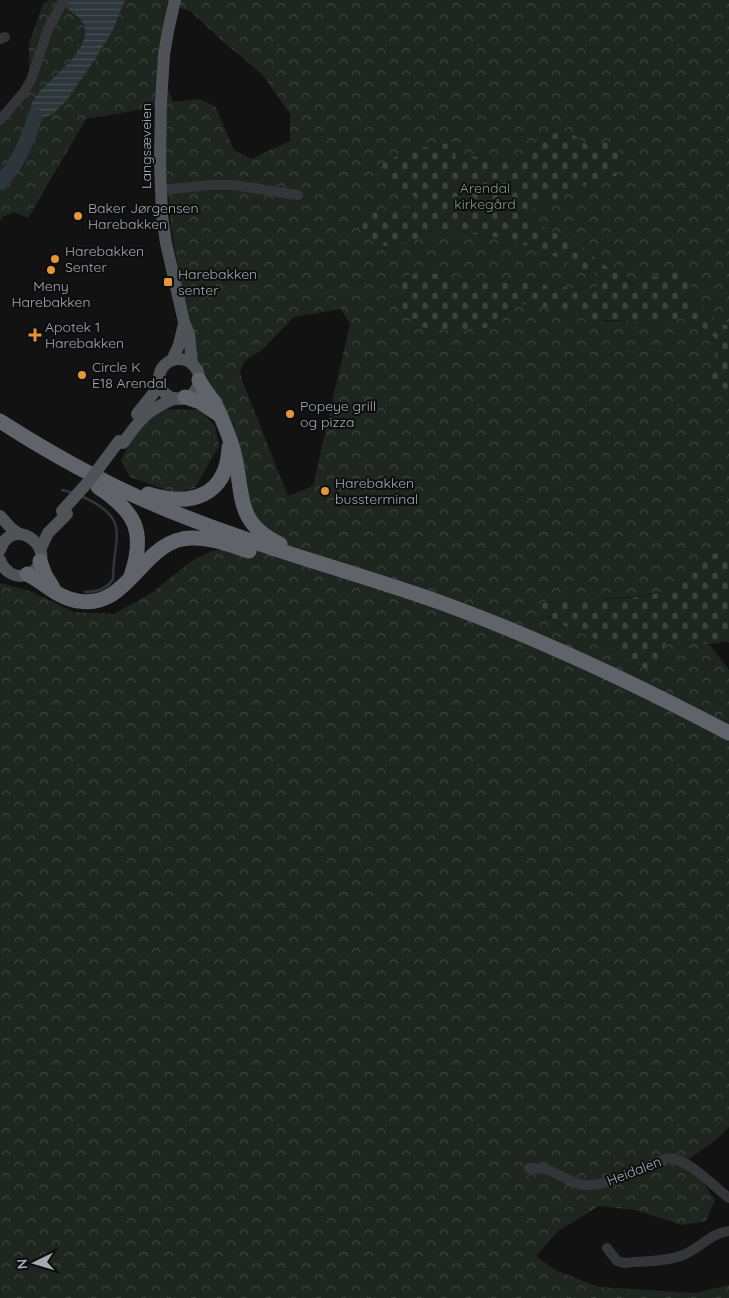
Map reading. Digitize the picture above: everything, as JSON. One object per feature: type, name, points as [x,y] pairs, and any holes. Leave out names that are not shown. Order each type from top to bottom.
[{"type":"highway","points":[[198,380],[215,404],[224,423],[234,451],[241,499],[248,517],[254,525],[272,540],[339,569]]},
{"type":"highway","points":[[180,398],[200,402],[219,415]]},
{"type":"highway","points":[[0,421],[77,470],[126,508],[136,529],[138,550],[130,579]]},
{"type":"highway","points":[[0,429],[38,452],[133,496],[187,518],[276,550],[442,603],[547,644],[670,702],[729,733]]},
{"type":"highway","points":[[77,470],[162,498],[188,500],[206,494],[220,481],[228,461],[229,441]]},
{"type":"highway","points":[[77,470],[154,510],[273,557]]},
{"type":"highway","points":[[27,574],[57,593],[79,602],[98,601],[113,595],[162,547],[182,539],[207,538],[273,557],[439,611],[511,638],[604,679],[729,744]]},
{"type":"highway","points":[[40,556],[45,576],[57,593]]},
{"type":"main road","name":"Langsæveien","points":[[175,0],[168,31],[161,96],[161,190],[166,243],[184,322],[189,334],[192,364]]},
{"type":"main road","name":"Langsæveien","points":[[172,360],[179,345],[184,322]]},
{"type":"main road","points":[[64,512],[41,530],[9,537],[0,548],[5,574],[20,576],[34,570],[48,534],[121,442],[146,414],[157,406],[180,398],[194,391],[198,380],[198,372],[192,364],[183,359],[172,360],[161,369],[159,379],[160,385],[166,394],[180,398]]},
{"type":"main road","points":[[121,442],[160,385]]},
{"type":"main road","points":[[0,516],[12,529],[35,540],[40,556]]},
{"type":"street","points":[[0,120],[24,92],[31,80],[48,29],[64,0]]},
{"type":"street","points":[[161,190],[233,184],[298,195]]},
{"type":"street","name":"Heidalen","points":[[529,1168],[542,1167],[586,1185],[609,1181],[668,1158],[676,1158],[729,1198]]},
{"type":"street","points":[[607,1248],[617,1261],[624,1263],[674,1258],[686,1254],[707,1239],[729,1231]]},
{"type":"green space","points":[[49,0],[66,0],[67,8],[80,20],[84,29],[81,47],[74,57],[33,99],[67,100],[113,30],[125,0],[729,0],[729,326],[719,322],[704,308],[688,299],[691,285],[689,275],[645,281],[635,285],[596,259],[582,246],[543,227],[522,211],[540,199],[558,199],[581,186],[597,180],[600,143],[586,145],[571,133],[537,144],[530,158],[521,162],[471,156],[456,160],[453,142],[400,186],[417,198],[412,209],[387,210],[412,242],[427,232],[445,230],[502,238],[595,273],[602,284],[591,290],[517,282],[475,284],[437,274],[419,272],[486,328],[507,310],[528,303],[563,309],[575,312],[581,318],[607,322],[626,320],[660,324],[683,318],[695,321],[716,339],[719,346],[711,384],[729,391],[729,550],[710,555],[694,567],[683,579],[664,591],[641,596],[600,599],[546,616],[570,629],[612,645],[636,666],[648,670],[658,667],[667,639],[672,639],[709,644],[729,670],[729,1127],[718,1138],[688,1160],[715,1200],[706,1221],[682,1225],[635,1210],[599,1206],[558,1231],[536,1256],[555,1270],[599,1287],[695,1293],[729,1285],[729,1298],[0,1298],[0,583],[30,591],[74,612],[114,614],[153,592],[190,562],[211,551],[259,546],[246,503],[234,425],[210,392],[193,355],[171,227],[161,106],[86,119],[28,218],[14,212],[2,217],[0,221],[0,119],[29,84],[29,43],[43,4]],"holes":[[[172,6],[190,11],[262,74],[290,114],[290,141],[251,159],[234,150],[215,106],[199,99],[173,102],[165,82]],[[341,309],[350,324],[313,486],[288,496],[240,371],[245,361],[263,349],[294,317]]]},
{"type":"green space","name":"Arendal kirkegård","points":[[555,133],[571,133],[587,145],[617,143],[621,156],[617,175],[581,186],[558,199],[540,199],[538,208],[523,211],[543,227],[582,246],[596,259],[634,285],[669,271],[682,270],[689,275],[691,285],[688,299],[704,308],[719,322],[729,326],[729,391],[710,384],[719,346],[716,339],[695,321],[683,318],[660,324],[626,320],[592,321],[581,318],[575,312],[528,303],[507,310],[486,328],[452,331],[420,327],[403,310],[398,279],[419,272],[437,274],[475,284],[517,282],[591,290],[602,284],[595,273],[502,238],[445,230],[427,232],[412,242],[385,246],[369,240],[362,232],[365,210],[412,209],[417,198],[387,178],[380,165],[410,150],[454,142],[456,160],[471,156],[521,162],[530,158],[537,145]]},
{"type":"green space","points":[[160,409],[200,410],[215,426],[219,446],[195,488],[175,493],[130,477],[121,461],[132,438]]},
{"type":"green space","points":[[729,550],[729,643],[726,641],[703,644],[667,639],[658,667],[648,670],[636,666],[612,645],[570,629],[539,611],[541,602],[551,599],[610,599],[654,594],[665,590],[677,582],[704,558]]},
{"type":"shaded area","points":[[66,0],[125,0],[113,30],[67,100],[54,113],[44,118],[32,116],[31,105],[38,93],[78,52],[83,41],[85,29],[79,18],[67,8]]},
{"type":"waterway","points":[[0,183],[22,152],[35,116]]},
{"type":"waterway","points":[[62,490],[74,493]]},
{"type":"waterway","points":[[81,496],[97,504],[108,513],[114,521],[117,540],[113,579],[101,589],[85,592]]},
{"type":"place","name":"Baker Jørgensen Harebakken","points":[[78,216]]},
{"type":"place","name":"Harebakken Senter","points":[[55,259]]},
{"type":"place","name":"Meny Harebakken","points":[[51,270]]},
{"type":"place","name":"Harebakken senter","points":[[168,282]]},
{"type":"place","name":"Apotek 1 Harebakken","points":[[35,335]]},
{"type":"place","name":"Circle K E18 Arendal","points":[[82,375]]},
{"type":"place","name":"Popeye grill og pizza","points":[[290,414]]},
{"type":"place","name":"Harebakken bussterminal","points":[[325,491]]}]
